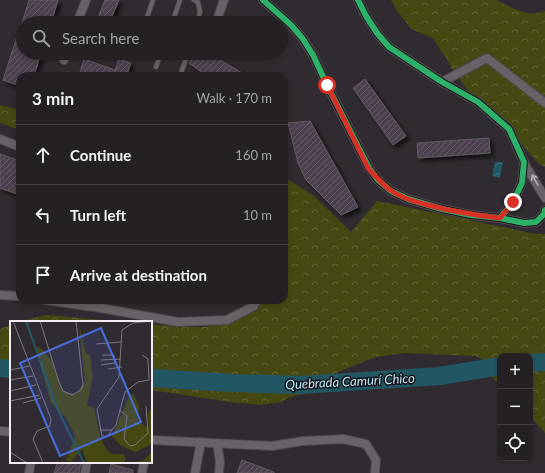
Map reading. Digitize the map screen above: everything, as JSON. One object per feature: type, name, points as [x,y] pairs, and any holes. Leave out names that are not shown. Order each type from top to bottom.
[{"type":"street","points":[[80,16],[86,0]]},
{"type":"street","points":[[218,16],[224,0]]},
{"type":"street","points":[[263,0],[281,16]]},
{"type":"street","points":[[358,0],[377,34],[389,47],[442,82],[478,102],[509,129],[524,162],[545,198]]},
{"type":"street","points":[[288,22],[303,39],[313,55],[368,168],[378,180],[391,191],[408,199],[442,209],[524,223],[536,222],[544,214],[545,210]]},
{"type":"street","points":[[442,82],[487,58],[545,103]]},
{"type":"street","points":[[0,139],[16,145]]},
{"type":"street","points":[[500,218],[513,202],[522,183],[524,162]]},
{"type":"street","points":[[0,295],[16,296]]},
{"type":"street","points":[[73,304],[178,322],[228,320],[254,306],[255,304]]},
{"type":"street","points":[[0,431],[10,432]]},
{"type":"street","points":[[152,440],[272,446],[302,441],[343,439],[366,444],[376,460],[375,473]]},
{"type":"street","points":[[196,473],[201,442]]},
{"type":"street","points":[[217,443],[220,462],[219,473]]},
{"type":"street","points":[[29,473],[31,463]]},
{"type":"street","points":[[85,473],[87,463]]},
{"type":"street","points":[[142,473],[144,463]]},
{"type":"lane","points":[[148,16],[153,0]]},
{"type":"lane","points":[[174,16],[180,0]]},
{"type":"lane","points":[[194,0],[198,2],[200,12],[199,16]]},
{"type":"lane","points":[[156,67],[158,60]]},
{"type":"lane","points":[[181,72],[186,60]]},
{"type":"green space","points":[[391,0],[496,0],[515,9],[531,14],[545,11],[545,167],[538,163],[493,110],[468,91],[433,38],[411,29]]},
{"type":"green space","points":[[0,105],[16,109],[16,129],[0,123]]},
{"type":"green space","points":[[288,180],[314,196],[351,232],[377,201],[536,234],[545,234],[545,433],[533,420],[533,353],[497,353],[497,383],[482,359],[476,356],[405,353],[376,357],[327,377],[310,392],[288,398],[281,402],[261,405],[237,403],[152,390],[152,324],[178,327],[204,327],[228,321],[247,304],[288,304]]},
{"type":"green space","points":[[47,315],[114,321],[21,321]]},
{"type":"green space","points":[[10,325],[10,375],[0,373],[0,329]]},
{"type":"water","points":[[495,162],[503,162],[500,178],[492,176]]},
{"type":"building","points":[[29,0],[58,0],[53,16],[24,16]]},
{"type":"building","points":[[105,0],[119,0],[112,16],[99,16]]},
{"type":"building","points":[[16,40],[16,60],[39,60],[35,72],[16,72],[16,85],[3,80]]},
{"type":"building","points":[[84,60],[115,70],[119,60],[131,63],[128,72],[80,72]]},
{"type":"building","points":[[191,60],[221,60],[240,72],[201,72],[189,63]]},
{"type":"building","points":[[365,79],[406,136],[393,145],[353,88]]},
{"type":"building","points":[[310,121],[358,207],[341,215],[306,180],[298,163],[288,123]]},
{"type":"building","points":[[489,138],[490,153],[418,158],[417,143]]},
{"type":"building","points":[[0,154],[16,160],[16,194],[0,188]]},
{"type":"building","points":[[242,460],[274,472],[274,473],[237,473]]},
{"type":"building","points":[[58,463],[81,463],[79,473],[54,473]]},
{"type":"building","points":[[111,464],[133,470],[133,473],[109,473]]},
{"type":"waterway","name":"Quebrada Camurí Chico","points":[[533,363],[545,362]]},
{"type":"waterway","name":"Quebrada Camurí Chico","points":[[152,378],[300,385],[440,376],[497,366]]},
{"type":"waterway","name":"Quebrada Camurí Chico","points":[[0,368],[10,369]]},
{"type":"cycle path","points":[[263,0],[281,16]]},
{"type":"cycle path","points":[[358,0],[377,33],[389,47],[442,82],[478,102],[509,129],[524,162],[522,183],[513,202],[500,218]]},
{"type":"cycle path","points":[[288,22],[303,39],[313,55],[369,168],[378,180],[391,191],[408,199],[442,209],[524,223],[536,222],[544,214],[545,210]]},
{"type":"route","points":[[327,85],[368,168],[378,180],[391,191],[408,199],[442,209],[472,215],[500,218],[513,202]]}]
